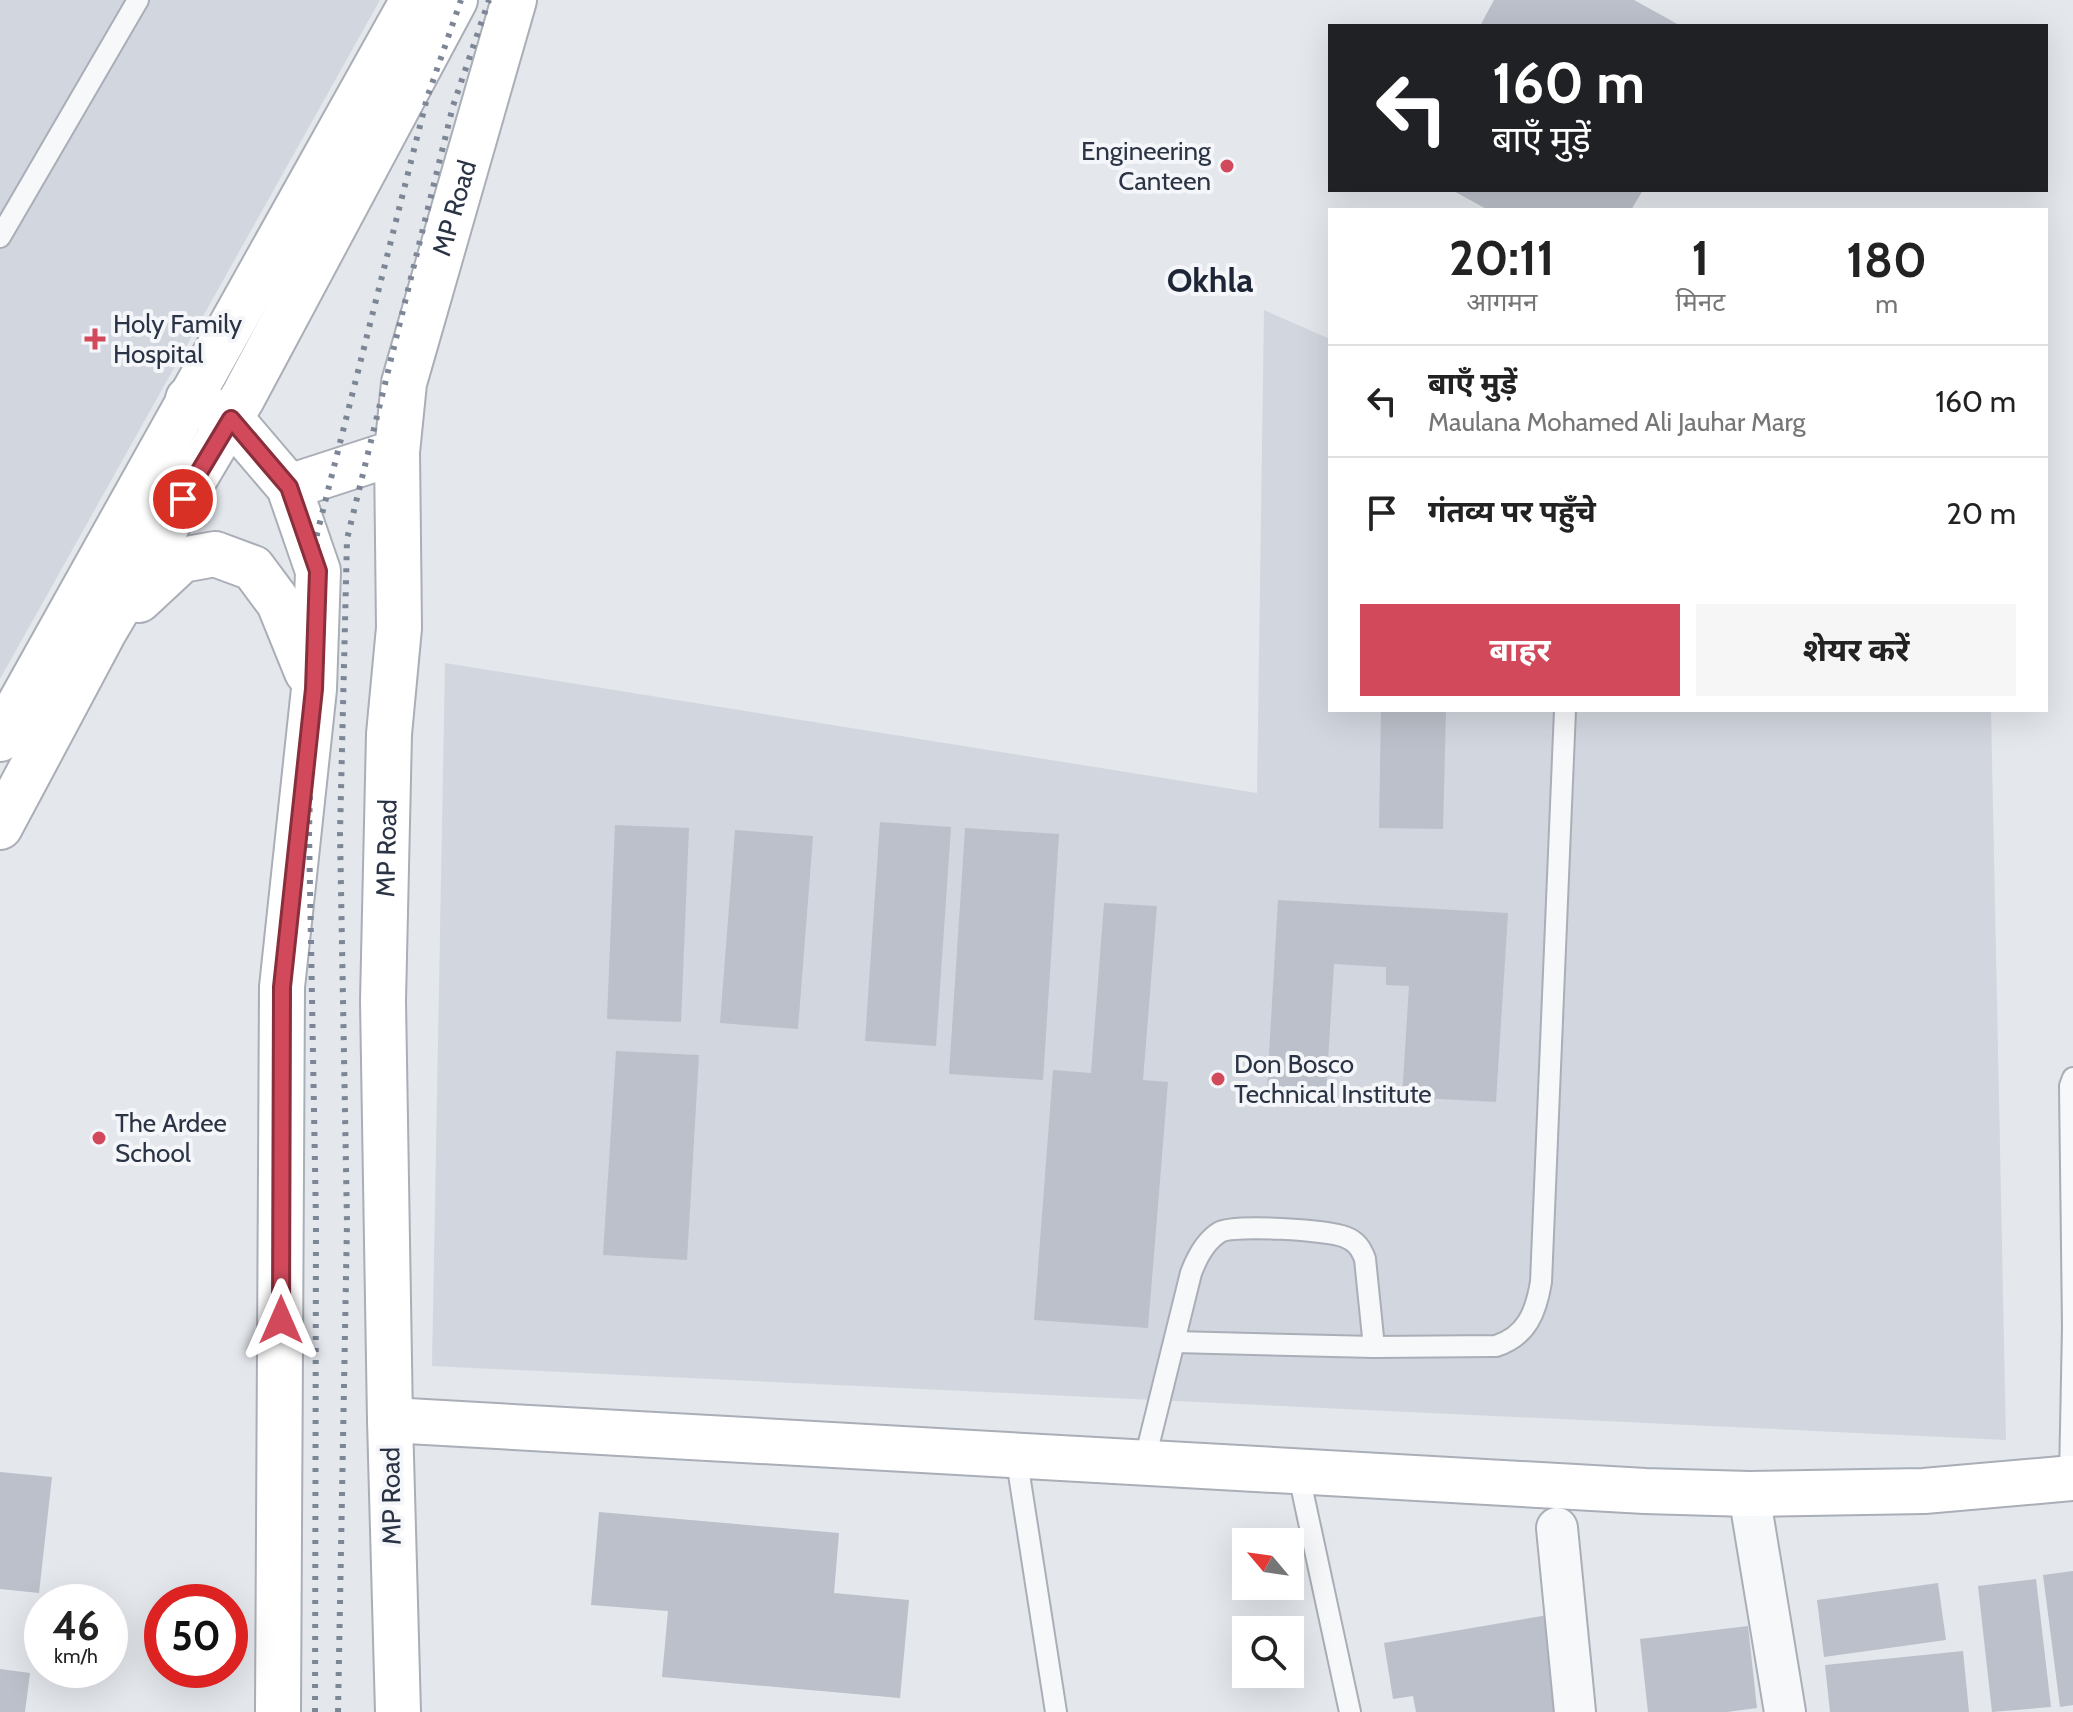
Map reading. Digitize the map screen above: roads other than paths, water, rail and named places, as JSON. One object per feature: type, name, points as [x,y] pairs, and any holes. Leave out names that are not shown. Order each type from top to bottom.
[{"type":"main road","points":[[2,732],[413,0]]},
{"type":"main road","points":[[0,827],[105,630],[231,419],[455,0]]},
{"type":"main road","name":"MP Road","points":[[398,1712],[383,1001],[389,734],[399,628],[397,452],[404,383],[514,0]]},
{"type":"main road","points":[[188,399],[231,419],[289,487],[318,571],[314,689],[282,987],[278,1712]]},
{"type":"main road","points":[[289,487],[397,452]]},
{"type":"main road","points":[[105,630],[182,560],[215,554],[253,568],[279,603],[314,689]]},
{"type":"main road","points":[[390,1420],[1749,1494],[1924,1491],[2072,1478]]},
{"type":"street","points":[[1749,1494],[1785,1712]]},
{"type":"street","points":[[1557,1528],[1575,1712]]},
{"type":"lane","points":[[0,237],[138,0]]},
{"type":"lane","points":[[1175,1342],[1374,1347],[1496,1346],[1510,1341],[1523,1331],[1538,1303],[1541,1282],[1565,712]]},
{"type":"lane","points":[[2072,1478],[2070,1086],[2073,1078]]},
{"type":"lane","points":[[1144,1463],[1191,1273],[1200,1252],[1219,1233],[1237,1227],[1332,1233],[1352,1240],[1360,1247],[1365,1259],[1374,1347]]},
{"type":"lane","points":[[1016,1455],[1056,1712]]},
{"type":"lane","points":[[1298,1471],[1350,1712]]},
{"type":"railway","points":[[315,1712],[316,1222],[309,831],[317,534],[427,98],[461,0]]},
{"type":"railway","points":[[338,1712],[347,1223],[340,833],[347,539],[453,106],[489,0]]},
{"type":"place","name":"Engineering Canteen","points":[[1227,166]]},
{"type":"place","name":"Holy Family Hospital","points":[[95,339]]},
{"type":"place","name":"Don Bosco Technical Institute","points":[[1218,1079]]},
{"type":"place","name":"The Ardee School","points":[[99,1138]]},
{"type":"district","name":"Okhla","points":[[1210,280]]}]
